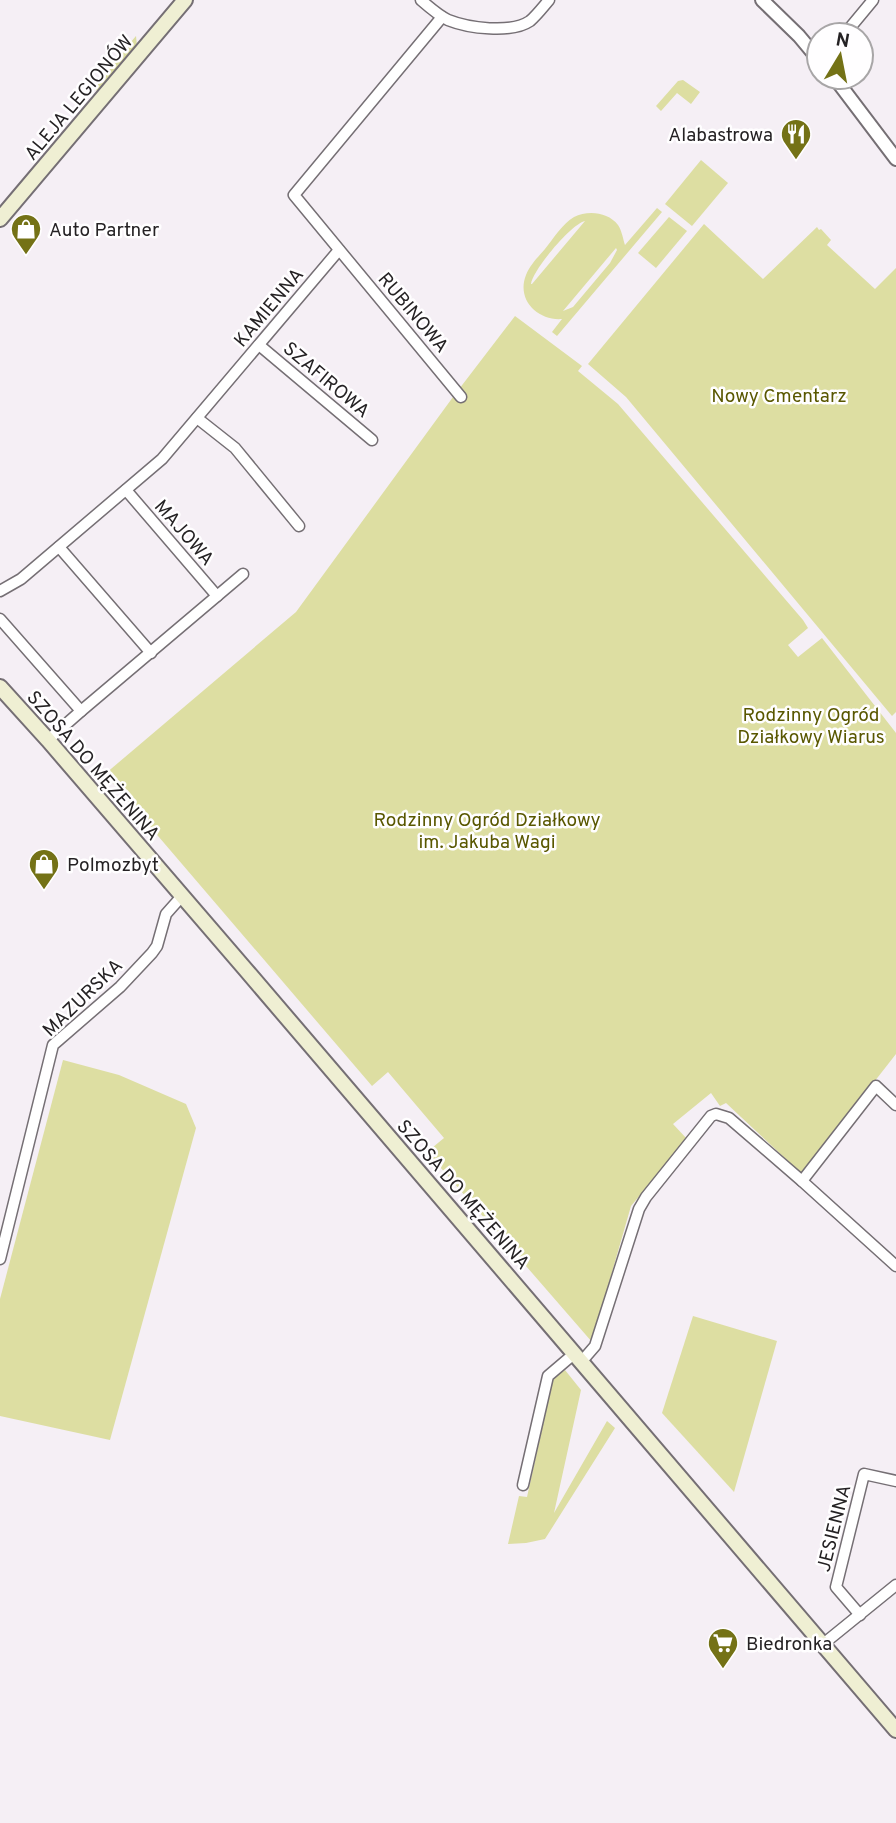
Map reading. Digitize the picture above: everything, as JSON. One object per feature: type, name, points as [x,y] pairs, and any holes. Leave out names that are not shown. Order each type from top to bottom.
[{"type":"main road","name":"ALEJA LEGIONÓW","points":[[0,219],[185,0]]},
{"type":"main road","name":"SZOSA DO MĘŻENINA","points":[[0,687],[896,1730]]},
{"type":"street","points":[[421,0],[455,22],[498,28],[530,21],[549,0]]},
{"type":"street","points":[[762,0],[805,44]]},
{"type":"street","points":[[856,21],[873,0]]},
{"type":"street","points":[[339,250],[294,195],[442,16]]},
{"type":"street","points":[[845,91],[896,159]]},
{"type":"street","name":"KAMIENNA","points":[[0,590],[21,579],[162,459],[339,250]]},
{"type":"street","name":"RUBINOWA","points":[[339,250],[461,397]]},
{"type":"street","name":"SZAFIROWA","points":[[259,345],[372,440]]},
{"type":"street","points":[[197,418],[234,448],[299,526]]},
{"type":"street","name":"MAJOWA","points":[[125,490],[217,596]]},
{"type":"street","points":[[59,547],[151,653]]},
{"type":"street","points":[[48,740],[243,574]]},
{"type":"street","points":[[0,619],[81,710]]},
{"type":"street","name":"MAZURSKA","points":[[0,1259],[53,1045],[120,988],[152,953],[157,946],[166,914],[182,896]]},
{"type":"street","points":[[802,1181],[876,1086],[896,1105]]},
{"type":"street","points":[[523,1485],[548,1376],[595,1346],[639,1209],[711,1116],[720,1114],[729,1118],[896,1266]]},
{"type":"street","name":"JESIENNA","points":[[860,1615],[836,1587],[864,1474],[896,1481]]},
{"type":"street","points":[[822,1645],[896,1585]]},
{"type":"green space","points":[[136,36],[137,46],[99,91],[91,89]]},
{"type":"green space","points":[[683,80],[700,92],[691,104],[677,93],[661,111],[656,106],[678,81]]},
{"type":"green space","points":[[701,160],[728,183],[692,226],[665,204]]},
{"type":"green space","points":[[657,208],[662,212],[557,336],[552,332],[562,319],[553,319],[537,313],[524,293],[526,275],[532,264],[566,223],[585,213],[603,215],[614,221],[625,245]],"holes":[[[585,221],[532,284],[531,284],[553,249],[571,230]],[[616,248],[610,263],[573,307],[563,311]]]},
{"type":"green space","points":[[669,217],[687,231],[656,268],[638,253]]},
{"type":"green space","name":"Nowy Cmentarz","points":[[704,224],[763,279],[817,227],[831,240],[827,245],[875,289],[896,268],[896,712],[892,716],[626,397],[588,364]]},
{"type":"green space","name":"Rodzinny Ogród Działkowy im. Jakuba Wagi","points":[[515,316],[582,366],[578,371],[618,404],[803,620],[808,628],[788,645],[798,657],[822,638],[896,733],[896,1054],[802,1174],[726,1103],[720,1106],[711,1093],[673,1124],[687,1139],[631,1206],[592,1342],[427,1152],[444,1138],[388,1072],[372,1086],[105,774],[296,612]]},
{"type":"green space","points":[[63,1060],[119,1075],[186,1104],[196,1128],[110,1440],[0,1416],[0,1299]]},
{"type":"green space","points":[[693,1316],[777,1341],[734,1492],[662,1413]]},
{"type":"green space","points":[[565,1370],[581,1390],[554,1513],[607,1421],[615,1428],[545,1539],[508,1544],[519,1496],[527,1497],[553,1379]]},
{"type":"place","name":"Alabastrowa","points":[[796,161]]},
{"type":"place","name":"Auto Partner","points":[[26,256]]},
{"type":"place","name":"Polmozbyt","points":[[44,891]]},
{"type":"place","name":"Biedronka","points":[[723,1670]]},
{"type":"park label","name":"Rodzinny Ogród Działkowy Wiarus","points":[[811,725]]}]
